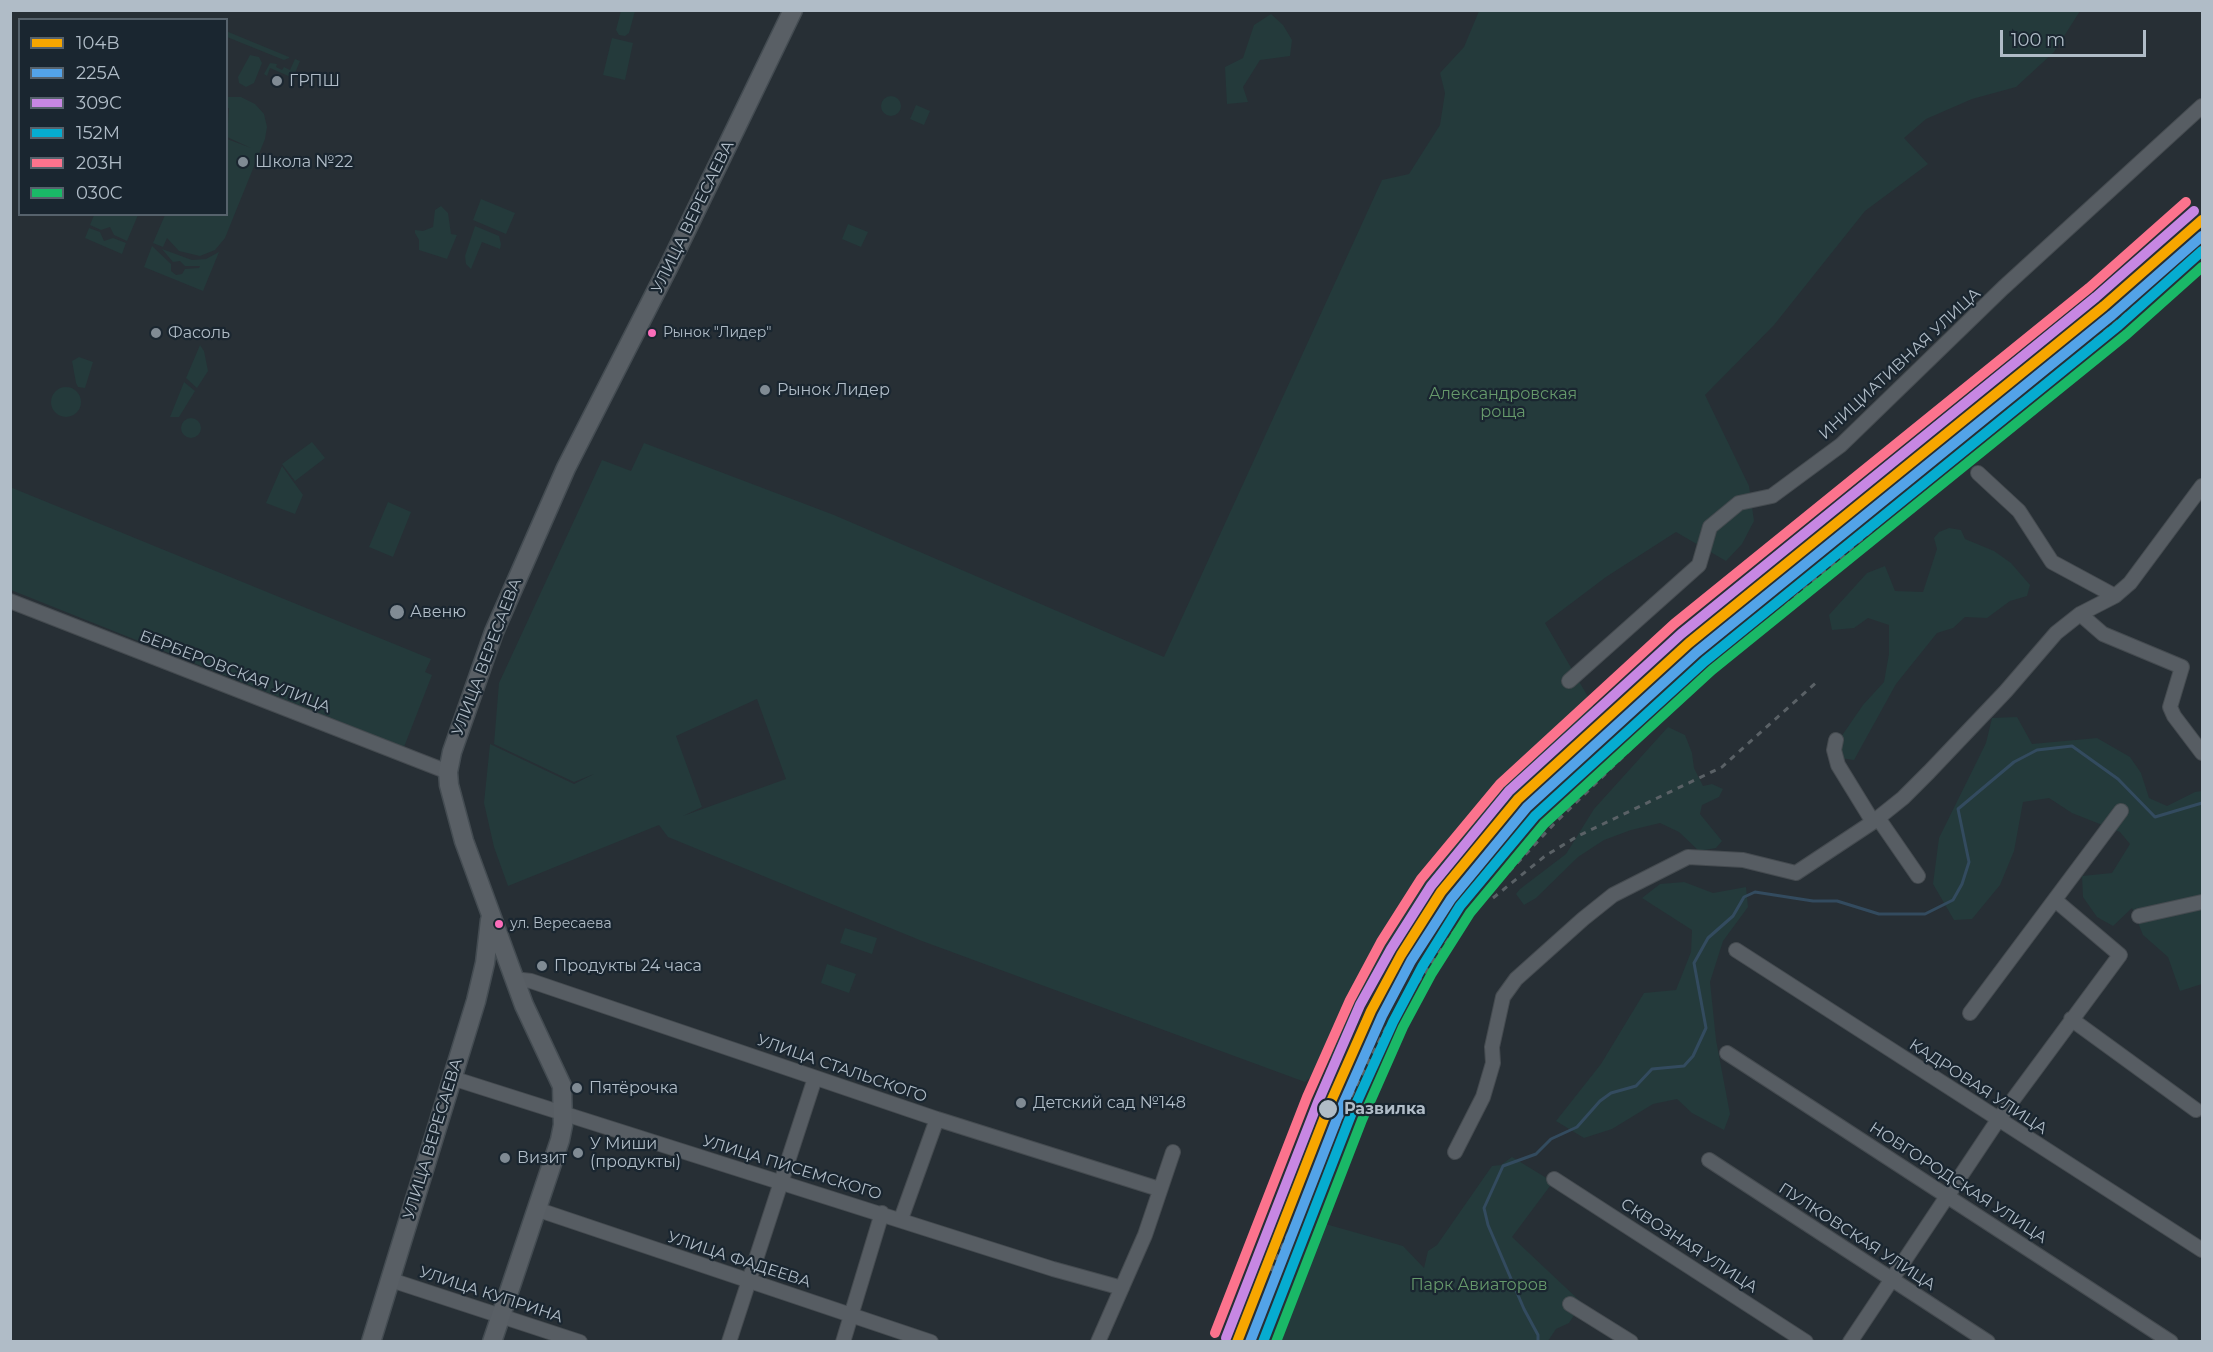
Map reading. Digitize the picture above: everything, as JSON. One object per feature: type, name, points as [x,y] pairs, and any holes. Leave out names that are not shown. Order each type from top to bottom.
[{"type":"main road","name":"УЛИЦА ВЕРЕСАЕВА","points":[[370,1341],[391,1280],[481,979],[490,912],[464,841],[449,785],[448,772],[459,726],[494,632],[566,468],[669,266],[793,10]]},
{"type":"main road","points":[[490,912],[514,979],[559,1074],[563,1114],[560,1140],[492,1341]]},
{"type":"main road","points":[[481,979],[514,979]]},
{"type":"street","name":"ИНИЦИАТИВНАЯ УЛИЦА","points":[[1569,681],[1699,565],[1710,527],[1738,503],[1772,496],[1841,445],[2003,288],[2202,106]]},
{"type":"street","points":[[1978,473],[2019,511],[2052,562],[2115,596]]},
{"type":"street","points":[[1455,1152],[1483,1097],[1493,1063],[1492,1047],[1503,997],[1516,980],[1582,919],[1613,895],[1688,857],[1743,860],[1796,873],[1876,820],[1903,798],[2006,691],[2056,633],[2080,614],[2115,596],[2130,583],[2148,562],[2202,486]]},
{"type":"street","name":"БЕРБЕРОВСКАЯ УЛИЦА","points":[[10,601],[448,772]]},
{"type":"street","points":[[2080,614],[2103,634],[2182,667],[2170,707],[2174,716],[2202,753]]},
{"type":"street","points":[[1836,740],[1834,750],[1838,765],[1918,876]]},
{"type":"street","points":[[1970,1013],[2121,811]]},
{"type":"street","points":[[1850,1341],[1998,1120],[2120,955],[2055,900]]},
{"type":"street","points":[[2139,916],[2202,902]]},
{"type":"street","name":"КАДРОВАЯ УЛИЦА","points":[[1736,950],[2202,1250]]},
{"type":"street","name":"УЛИЦА СТАЛЬСКОГО","points":[[514,979],[531,981],[937,1119],[1160,1189]]},
{"type":"street","points":[[2072,1019],[2196,1110]]},
{"type":"street","name":"НОВГОРОДСКАЯ УЛИЦА","points":[[1727,1053],[2171,1341]]},
{"type":"street","name":"УЛИЦА ПИСЕМСКОГО","points":[[452,1077],[1053,1269],[1122,1288]]},
{"type":"street","points":[[729,1341],[816,1078]]},
{"type":"street","points":[[901,1219],[937,1119]]},
{"type":"street","points":[[1098,1341],[1145,1235],[1173,1152]]},
{"type":"street","name":"ПУЛКОВСКАЯ УЛИЦА","points":[[1709,1160],[1988,1341]]},
{"type":"street","name":"СКВОЗНАЯ УЛИЦА","points":[[1554,1179],[1806,1341]]},
{"type":"street","name":"УЛИЦА ФАДЕЕВА","points":[[536,1209],[931,1341]]},
{"type":"street","points":[[843,1341],[882,1213]]},
{"type":"street","name":"УЛИЦА КУПРИНА","points":[[391,1280],[580,1341]]},
{"type":"street","points":[[1570,1304],[1631,1341]]},
{"type":"green space","points":[[621,11],[635,11],[629,33],[625,36],[619,35],[616,30]]},
{"type":"green space","name":"Александровская роща","points":[[1479,11],[2080,11],[2054,52],[2016,87],[1972,99],[1926,119],[1904,138],[1928,164],[1865,211],[1774,325],[1705,395],[1749,486],[1754,521],[1742,544],[1726,561],[1676,532],[1606,577],[1545,623],[1598,714],[1503,806],[1412,913],[1341,1049],[1305,1082],[922,941],[668,837],[659,825],[508,886],[494,847],[484,803],[490,744],[574,784],[594,774],[574,782],[494,744],[499,683],[602,460],[631,471],[644,443],[834,515],[1164,657],[1382,180],[1409,174],[1440,125],[1445,93],[1440,73],[1464,47]],"holes":[[[757,699],[786,779],[683,816],[702,807],[676,736]]]},
{"type":"green space","points":[[1271,14],[1283,25],[1292,40],[1290,56],[1260,60],[1243,87],[1248,102],[1227,104],[1225,67],[1243,58],[1254,25]]},
{"type":"green space","points":[[228,32],[289,57],[284,60],[228,37]]},
{"type":"green space","points":[[612,38],[633,43],[625,80],[603,75]]},
{"type":"green space","points":[[250,55],[259,57],[262,63],[254,83],[246,87],[239,83],[238,77]]},
{"type":"green space","points":[[295,59],[300,61],[293,78],[270,68],[267,76],[264,74],[270,63],[277,64],[276,67],[282,70],[284,67],[290,70]]},
{"type":"green space","points":[[891,96],[898,99],[901,106],[898,113],[891,116],[884,113],[881,106],[884,99]]},
{"type":"green space","points":[[228,97],[241,97],[255,104],[264,114],[267,127],[265,139],[225,238],[215,250],[200,256],[179,251],[167,238],[163,247],[153,243],[165,216],[228,216],[228,139],[251,148],[228,137]]},
{"type":"green space","points":[[916,105],[930,111],[924,125],[910,119]]},
{"type":"green space","points":[[481,199],[515,213],[506,234],[473,220]]},
{"type":"green space","points":[[441,206],[448,213],[451,234],[457,235],[447,259],[419,250],[419,240],[415,233],[415,230],[423,231],[433,227],[435,210]]},
{"type":"green space","points":[[93,216],[138,216],[127,241],[114,235],[110,227],[101,230],[90,225]]},
{"type":"green space","points":[[848,224],[868,232],[861,247],[842,239]]},
{"type":"green space","points":[[475,226],[499,236],[501,244],[500,249],[482,242],[471,269],[466,264],[465,256]]},
{"type":"green space","points":[[89,228],[100,232],[104,241],[113,238],[126,243],[122,254],[85,238]]},
{"type":"green space","points":[[152,246],[171,264],[171,271],[176,275],[182,274],[185,269],[200,266],[185,266],[180,261],[173,262],[162,249],[192,260],[206,259],[219,252],[203,291],[144,267]]},
{"type":"green space","points":[[200,345],[204,351],[208,371],[197,388],[186,378]]},
{"type":"green space","points":[[79,357],[93,362],[85,388],[78,387],[76,383],[72,361]]},
{"type":"green space","points":[[184,382],[195,391],[179,417],[170,417]]},
{"type":"green space","points":[[66,387],[77,391],[81,402],[77,413],[66,417],[55,413],[51,402],[55,391]]},
{"type":"green space","points":[[187,418],[195,418],[201,424],[201,432],[195,438],[187,438],[181,432],[181,424]]},
{"type":"green space","points":[[312,442],[325,458],[295,481],[282,464]]},
{"type":"green space","points":[[282,466],[303,495],[295,514],[266,503]]},
{"type":"green space","points":[[10,487],[431,659],[425,672],[432,675],[404,747],[11,590]]},
{"type":"green space","points":[[388,502],[411,512],[393,557],[369,547]]},
{"type":"green space","points":[[1949,528],[1961,530],[1965,539],[1994,551],[2011,563],[2030,585],[2027,596],[2010,601],[1987,618],[1965,617],[1953,628],[1937,633],[1896,684],[1854,760],[1840,758],[1841,737],[1863,705],[1884,682],[1889,654],[1889,625],[1868,618],[1854,628],[1832,630],[1829,615],[1867,573],[1885,566],[1895,591],[1923,592],[1937,549],[1934,538],[1939,532]]},
{"type":"green space","points":[[2017,717],[2032,744],[2097,738],[2130,757],[2141,773],[2149,798],[2167,806],[2195,792],[2202,791],[2202,984],[2180,991],[2168,957],[2143,935],[2132,908],[2113,926],[2097,917],[2083,897],[2082,876],[2112,873],[2130,844],[2120,832],[2072,813],[2049,798],[2023,802],[2014,851],[2000,885],[1972,919],[1954,920],[1933,884],[1939,838],[1986,743],[1992,718]]},
{"type":"green space","points":[[1668,727],[1685,735],[1692,753],[1694,768],[1703,786],[1712,784],[1723,789],[1719,797],[1702,805],[1700,814],[1722,841],[1716,848],[1699,851],[1679,832],[1660,823],[1631,830],[1604,840],[1578,857],[1536,898],[1524,905],[1516,894],[1520,889],[1566,854],[1594,809]]},
{"type":"green space","points":[[1684,882],[1713,893],[1746,887],[1748,907],[1723,941],[1710,982],[1716,1040],[1730,1114],[1724,1130],[1692,1113],[1677,1099],[1653,1104],[1612,1129],[1584,1138],[1556,1121],[1601,1064],[1644,993],[1676,990],[1691,952],[1692,930],[1642,898],[1660,884]]},
{"type":"green space","points":[[845,928],[877,938],[872,954],[840,943]]},
{"type":"green space","points":[[827,964],[856,974],[849,993],[821,983]]},
{"type":"green space","name":"Парк Авиаторов","points":[[1512,1157],[1553,1182],[1512,1237],[1582,1303],[1569,1323],[1556,1329],[1548,1341],[1276,1342],[1292,1307],[1322,1223],[1403,1246],[1424,1268],[1428,1251],[1437,1245],[1492,1166],[1501,1165]]},
{"type":"waterway","points":[[1538,1342],[1538,1335],[1524,1309],[1488,1225],[1484,1208],[1503,1166],[1536,1154],[1551,1139],[1577,1127],[1600,1101],[1611,1093],[1636,1086],[1652,1069],[1684,1066],[1693,1056],[1706,1028],[1694,963],[1708,938],[1733,916],[1744,897],[1755,892],[1813,901],[1837,901],[1879,914],[1925,914],[1953,900],[1962,884],[1969,862],[1958,809],[2014,762],[2037,750],[2072,746],[2118,779],[2155,817],[2202,803]]},
{"type":"railway","points":[[1271,1271],[1358,1082],[1387,1026],[1458,926],[1555,823],[1713,669],[1964,450],[2202,250]]},
{"type":"railway","points":[[1493,898],[1545,856],[1578,836],[1722,767],[1819,680]]},
{"type":"transit line","name":"203Н","points":[[1215,1333],[1307,1097],[1350,1000],[1381,942],[1421,879],[1500,784],[1674,624],[2089,288],[2186,202]]},
{"type":"transit line","name":"309С","points":[[1226,1338],[1318,1102],[1360,1005],[1391,949],[1431,886],[1509,791],[1681,634],[2096,297],[2194,211]]},
{"type":"transit line","name":"104В","points":[[1237,1342],[1329,1106],[1371,1011],[1401,955],[1441,892],[1518,799],[1689,643],[2104,306],[2202,220]]},
{"type":"transit line","name":"225А","points":[[1250,1342],[1340,1111],[1382,1016],[1411,961],[1451,899],[1527,807],[1697,652],[2112,315],[2202,236]]},
{"type":"transit line","name":"152М","points":[[1263,1342],[1351,1115],[1393,1022],[1422,967],[1460,906],[1535,816],[1705,661],[2119,325],[2202,251]]},
{"type":"transit line","name":"030C","points":[[1276,1342],[1362,1120],[1403,1027],[1432,973],[1470,913],[1544,824],[1712,670],[2127,334],[2202,267]]},
{"type":"place","name":"ГРПШ","points":[[277,81]]},
{"type":"place","name":"Школа №22","points":[[243,162]]},
{"type":"place","name":"Фасоль","points":[[156,333]]},
{"type":"place","name":"Рынок \"Лидер\"","points":[[652,333]]},
{"type":"place","name":"Рынок Лидер","points":[[765,390]]},
{"type":"place","name":"Авеню","points":[[397,612]]},
{"type":"place","name":"ул. Вересаева","points":[[499,924]]},
{"type":"place","name":"Продукты 24 часа","points":[[542,966]]},
{"type":"place","name":"Пятёрочка","points":[[577,1088]]},
{"type":"place","name":"Детский сад №148","points":[[1021,1103]]},
{"type":"place","name":"Развилка","points":[[1328,1109]]},
{"type":"place","name":"У Миши (продукты)","points":[[578,1153]]},
{"type":"place","name":"Визит","points":[[505,1158]]}]
